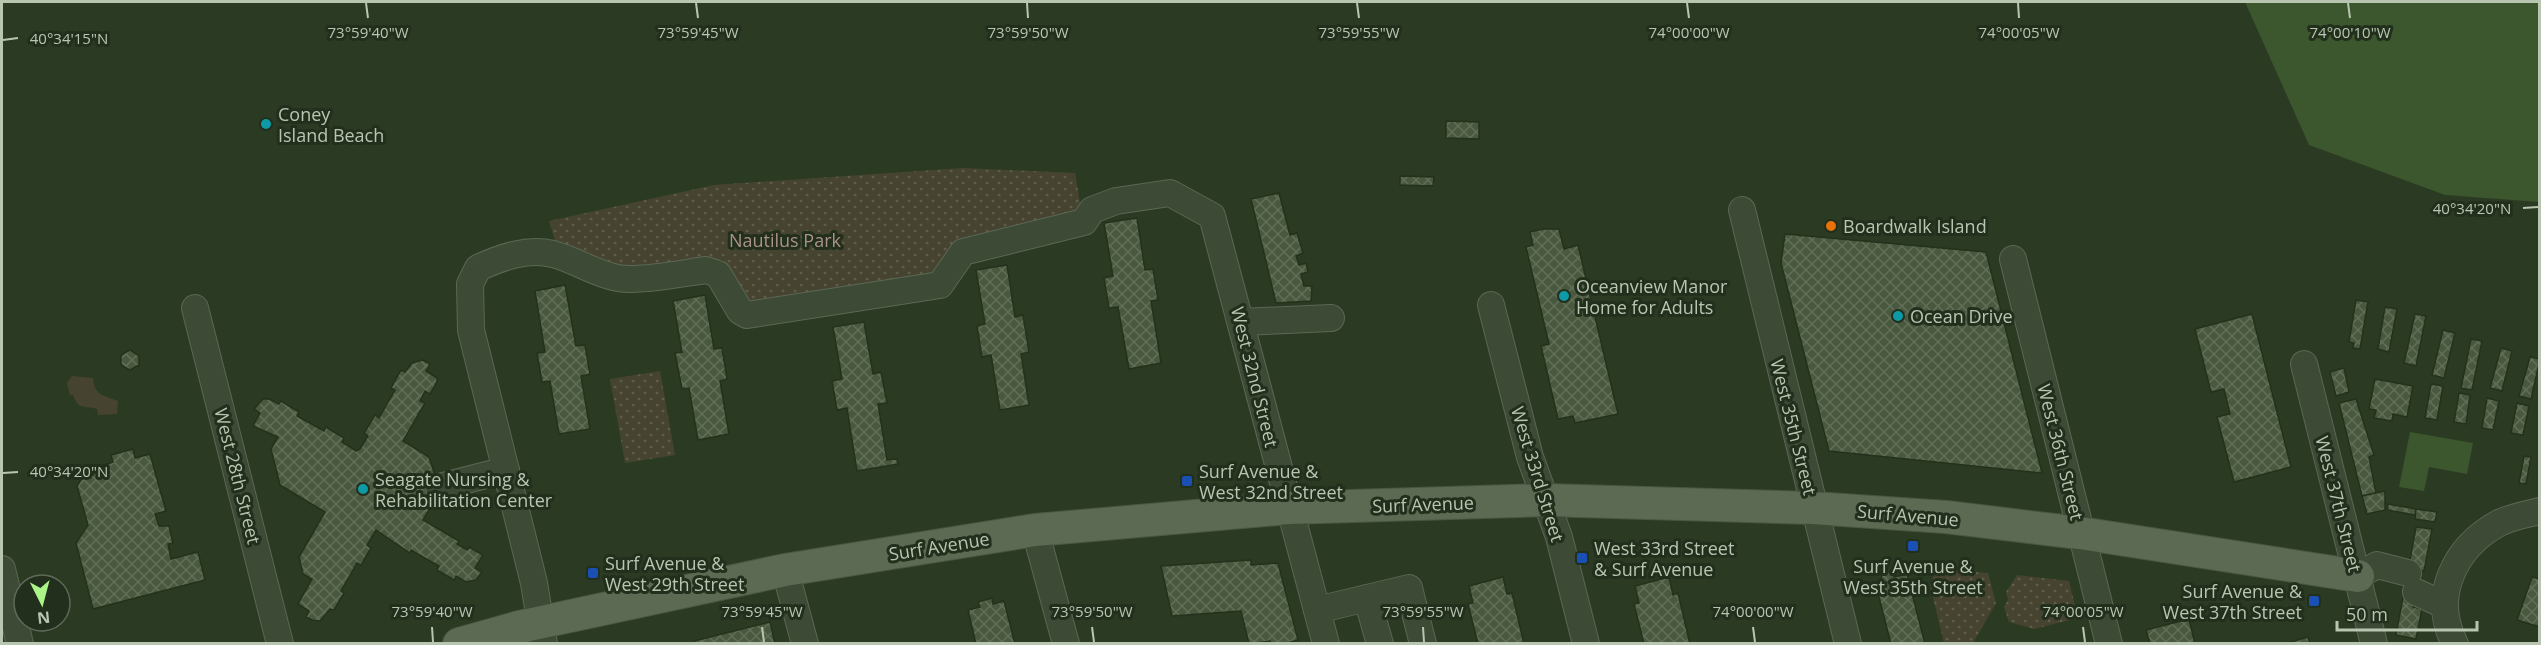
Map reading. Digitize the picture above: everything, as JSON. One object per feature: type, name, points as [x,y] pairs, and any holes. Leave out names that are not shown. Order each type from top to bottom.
[{"type":"main road","name":"Surf Avenue","points":[[459,644],[542,633],[786,570],[1035,530],[1288,508],[1546,500],[1814,508],[1946,517],[2080,533],[2358,576]]},
{"type":"street","name":"West 32nd Street","points":[[507,470],[471,330],[470,284],[478,267],[500,257],[529,251],[554,255],[591,270],[620,278],[706,270],[718,274],[740,311],[747,315],[940,285],[963,252],[1084,222],[1092,210],[1116,201],[1170,193],[1212,216],[1325,643]]},
{"type":"street","name":"West 35th Street","points":[[1742,210],[1848,644]]},
{"type":"street","name":"West 36th Street","points":[[2013,259],[2109,644]]},
{"type":"street","name":"West 33rd Street","points":[[1491,305],[1530,457],[1559,537],[1586,644]]},
{"type":"street","name":"West 28th Street","points":[[195,308],[280,644]]},
{"type":"street","points":[[1241,322],[1331,318]]},
{"type":"street","name":"West 37th Street","points":[[2304,364],[2374,644]]},
{"type":"street","points":[[439,487],[507,470],[534,582],[542,633]]},
{"type":"street","points":[[2455,644],[2444,605],[2445,586],[2455,566],[2474,541],[2501,522],[2540,511]]},
{"type":"street","points":[[1035,530],[1066,644]]},
{"type":"street","name":"Surf Avenue","points":[[2358,576],[2412,582],[2434,576],[2455,566]]},
{"type":"street","points":[[2,569],[20,644]]},
{"type":"street","points":[[786,570],[805,644]]},
{"type":"street","name":"Surf Avenue","points":[[2412,582],[2444,605]]},
{"type":"street","points":[[1317,610],[1409,588],[1423,644]]},
{"type":"street","points":[[1367,598],[1380,644]]},
{"type":"green space","name":"Nautilus Park","points":[[963,168],[1075,173],[1082,214],[951,245],[937,276],[745,307],[723,260],[609,269],[557,248],[549,221],[714,185]]},
{"type":"green space","points":[[660,371],[675,455],[625,463],[610,379]]},
{"type":"green space","points":[[72,376],[93,378],[98,392],[118,401],[117,414],[98,415],[97,409],[77,403],[73,395],[70,395],[67,383]]},
{"type":"green space","points":[[1936,569],[1988,573],[1996,603],[1973,643],[1944,643],[1930,585]]},
{"type":"green space","points":[[2017,575],[2069,581],[2077,614],[2074,619],[2034,629],[2009,622],[2004,607],[2008,600],[2006,592]]},
{"type":"shaded area","points":[[2245,2],[2539,2],[2539,202],[2445,195],[2309,145]]},
{"type":"shaded area","points":[[2410,432],[2473,443],[2467,474],[2429,467],[2424,491],[2399,487]]},
{"type":"building","points":[[1446,121],[1479,122],[1479,139],[1446,138]]},
{"type":"building","points":[[1400,176],[1434,177],[1433,186],[1400,185]]},
{"type":"building","points":[[1279,193],[1290,235],[1297,233],[1303,253],[1296,256],[1299,265],[1306,263],[1308,272],[1301,274],[1304,286],[1312,286],[1311,301],[1276,303],[1251,199]]},
{"type":"building","points":[[1137,218],[1145,270],[1153,269],[1158,300],[1151,301],[1161,363],[1129,369],[1118,307],[1109,308],[1104,278],[1113,276],[1104,223]]},
{"type":"building","name":"Oceanview Manor Home for Adults","points":[[1559,229],[1564,249],[1578,245],[1618,414],[1575,423],[1573,416],[1558,419],[1541,346],[1549,344],[1526,247],[1533,245],[1530,232]]},
{"type":"building","name":"Ocean Drive","points":[[1785,234],[1986,252],[2042,473],[1829,451],[1781,263]]},
{"type":"building","points":[[1007,265],[1015,317],[1023,315],[1029,352],[1021,354],[1029,405],[1000,410],[991,355],[982,357],[977,326],[985,324],[976,270]]},
{"type":"building","points":[[565,285],[576,346],[585,345],[590,374],[581,376],[590,429],[559,434],[550,381],[542,382],[537,353],[545,352],[535,291]]},
{"type":"building","points":[[705,295],[714,349],[722,348],[727,379],[720,381],[729,434],[698,440],[689,388],[682,389],[675,353],[682,352],[673,301]]},
{"type":"building","points":[[2356,300],[2368,302],[2360,349],[2353,348],[2354,343],[2349,342]]},
{"type":"building","points":[[2385,307],[2397,309],[2389,352],[2378,349]]},
{"type":"building","points":[[2252,314],[2291,467],[2234,482],[2217,417],[2230,414],[2224,389],[2211,392],[2195,329]]},
{"type":"building","points":[[2415,314],[2426,316],[2416,366],[2404,363]]},
{"type":"building","points":[[864,322],[873,374],[881,372],[887,403],[878,404],[887,460],[897,459],[898,464],[857,471],[847,408],[837,410],[832,381],[842,379],[833,327]]},
{"type":"building","points":[[2443,330],[2455,333],[2444,378],[2432,375]]},
{"type":"building","points":[[2471,339],[2482,341],[2472,390],[2461,388]]},
{"type":"building","points":[[2501,348],[2512,351],[2502,391],[2490,388]]},
{"type":"building","points":[[130,350],[139,356],[139,365],[130,370],[121,365],[121,355]]},
{"type":"building","points":[[2530,357],[2540,359],[2531,399],[2519,396]]},
{"type":"building","name":"Seagate Nursing & Rehabilitation Center","points":[[423,360],[430,364],[426,371],[437,378],[437,382],[430,394],[425,391],[420,401],[425,403],[403,441],[429,457],[440,491],[423,520],[459,541],[457,544],[467,550],[469,547],[483,555],[475,568],[482,572],[476,580],[466,582],[456,576],[454,580],[437,570],[439,566],[411,550],[410,553],[376,530],[367,545],[371,548],[361,565],[357,563],[341,591],[344,593],[334,610],[330,609],[320,621],[312,620],[306,617],[309,611],[298,604],[312,579],[303,574],[299,557],[325,512],[280,485],[271,449],[278,437],[253,426],[260,413],[254,409],[263,399],[279,404],[281,401],[299,412],[297,416],[324,431],[326,427],[344,438],[342,442],[356,451],[360,449],[368,436],[364,433],[375,415],[379,418],[395,390],[391,388],[401,370],[405,372],[412,363]]},
{"type":"building","points":[[2344,368],[2349,392],[2336,396],[2330,372]]},
{"type":"building","points":[[2375,379],[2413,386],[2407,417],[2393,414],[2392,421],[2374,418],[2376,410],[2369,409]]},
{"type":"building","points":[[2431,384],[2443,386],[2437,420],[2425,418]]},
{"type":"building","points":[[2459,393],[2470,395],[2466,424],[2454,422]]},
{"type":"building","points":[[2487,398],[2499,401],[2493,430],[2482,428]]},
{"type":"building","points":[[2356,399],[2374,455],[2369,457],[2376,493],[2362,496],[2339,403]]},
{"type":"building","points":[[2517,403],[2529,406],[2523,435],[2511,433]]},
{"type":"building","points":[[133,449],[135,458],[150,454],[166,511],[155,514],[159,526],[169,526],[173,543],[168,544],[171,559],[198,552],[205,580],[93,609],[76,543],[88,525],[77,486],[82,478],[93,475],[97,467],[113,462],[111,455]]},
{"type":"building","points":[[2524,456],[2531,457],[2526,484],[2519,483]]},
{"type":"building","points":[[2385,491],[2385,510],[2367,514],[2362,496]]},
{"type":"building","points":[[2388,504],[2416,509],[2415,515],[2387,510]]},
{"type":"building","points":[[2416,509],[2437,512],[2435,522],[2415,519]]},
{"type":"building","points":[[2416,527],[2432,529],[2424,571],[2420,570],[2413,607],[2422,609],[2416,639],[2396,635]]},
{"type":"building","points":[[1251,560],[1251,565],[1278,563],[1298,640],[1284,644],[1271,644],[1270,641],[1249,644],[1241,611],[1172,616],[1161,566]]},
{"type":"building","points":[[1892,571],[1894,577],[1907,574],[1925,644],[1891,644],[1875,582],[1882,580],[1881,574]]},
{"type":"building","points":[[1503,577],[1507,594],[1512,593],[1524,644],[1478,644],[1468,604],[1473,603],[1469,586]]},
{"type":"building","points":[[1669,577],[1673,595],[1678,593],[1690,644],[1644,644],[1634,604],[1639,603],[1635,586]]},
{"type":"building","points":[[2532,577],[2540,579],[2540,627],[2517,620]]},
{"type":"building","points":[[992,598],[993,604],[1004,601],[1015,644],[976,644],[968,610],[980,607],[978,602]]},
{"type":"building","points":[[2189,619],[2195,644],[2150,644],[2146,630]]},
{"type":"building","points":[[770,622],[775,644],[694,644],[694,641]]},
{"type":"building","points":[[2308,637],[2310,644],[2284,644]]},
{"type":"place","name":"Coney Island Beach","points":[[266,124]]},
{"type":"place","name":"Boardwalk Island","points":[[1831,226]]},
{"type":"place","name":"Oceanview Manor Home for Adults","points":[[1564,296]]},
{"type":"place","name":"Ocean Drive","points":[[1898,316]]},
{"type":"place","name":"Surf Avenue & West 32nd Street","points":[[1187,481]]},
{"type":"place","name":"Seagate Nursing & Rehabilitation Center","points":[[363,489]]},
{"type":"place","name":"Surf Avenue & West 35th Street","points":[[1913,546]]},
{"type":"place","name":"West 33rd Street & Surf Avenue","points":[[1582,558]]},
{"type":"place","name":"Surf Avenue & West 29th Street","points":[[593,573]]},
{"type":"place","name":"Surf Avenue & West 37th Street","points":[[2314,601]]}]
